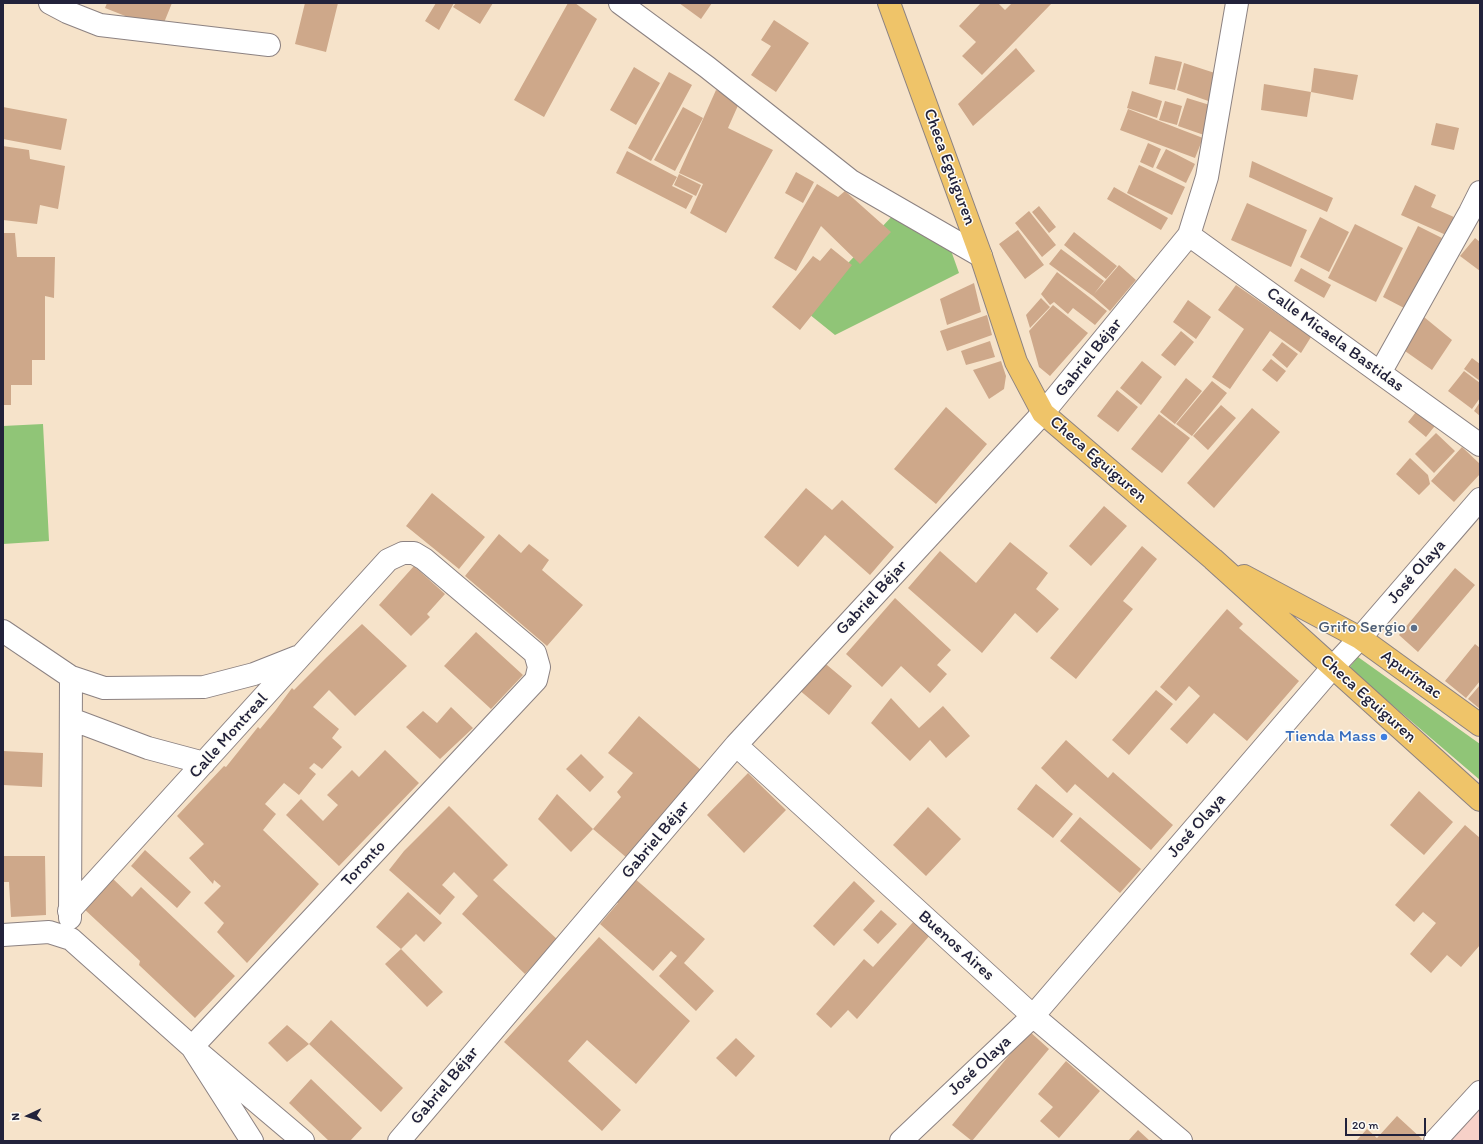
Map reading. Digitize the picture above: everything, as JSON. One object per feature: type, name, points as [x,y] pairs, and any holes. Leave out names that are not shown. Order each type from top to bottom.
[{"type":"main road","name":"Checa Eguiguren","points":[[889,3],[981,256],[1016,362],[1043,413],[1213,559],[1480,800]]},
{"type":"main road","name":"Apurímac","points":[[1213,559],[1360,638],[1480,725]]},
{"type":"street","points":[[50,3],[67,12],[100,25],[269,45]]},
{"type":"street","points":[[620,3],[707,67],[851,181],[981,256]]},
{"type":"street","name":"Gabriel Béjar","points":[[398,1141],[736,745],[1043,413],[1189,235],[1207,177],[1237,3]]},
{"type":"street","points":[[1380,373],[1475,216],[1480,192]]},
{"type":"street","name":"Calle Micaela Bastidas","points":[[1189,235],[1480,445]]},
{"type":"street","name":"José Olaya","points":[[901,1141],[1033,1016],[1333,667],[1360,638],[1480,499]]},
{"type":"street","name":"Calle Montreal","points":[[69,911],[388,560],[403,553],[414,553],[424,559],[535,653],[539,666],[536,680]]},
{"type":"street","points":[[3,631],[71,677],[104,688],[204,687],[254,674],[302,656]]},
{"type":"street","points":[[71,677],[69,911],[71,939]]},
{"type":"street","name":"Toronto","points":[[192,1048],[536,680]]},
{"type":"street","points":[[71,720],[148,748],[204,763]]},
{"type":"street","name":"Buenos Aires","points":[[736,745],[1033,1016],[1181,1141]]},
{"type":"street","points":[[3,935],[49,932],[71,939],[192,1048],[303,1141]]},
{"type":"street","points":[[192,1048],[252,1141]]},
{"type":"street","points":[[1435,1141],[1480,1092]]},
{"type":"shaded area","points":[[1480,1095],[1480,1141],[1439,1141]]},
{"type":"green space","points":[[895,213],[948,242],[959,273],[835,335],[804,310]]},
{"type":"green space","points":[[43,424],[49,541],[3,544],[3,426]]},
{"type":"green space","points":[[1358,657],[1480,744],[1480,780],[1349,668]]},
{"type":"building","points":[[107,3],[172,3],[161,30],[105,8]]},
{"type":"building","points":[[305,3],[338,3],[326,52],[295,44]]},
{"type":"building","points":[[436,3],[454,3],[439,30],[425,21]]},
{"type":"building","points":[[456,3],[493,3],[480,24],[453,7]]},
{"type":"building","points":[[568,3],[575,3],[597,19],[544,117],[514,100]]},
{"type":"building","points":[[679,3],[712,3],[701,19]]},
{"type":"building","points":[[981,3],[998,3],[1005,10],[1012,3],[1052,3],[982,75],[962,56],[976,42],[959,26]]},
{"type":"building","points":[[774,20],[809,43],[776,92],[751,75],[771,46],[761,40]]},
{"type":"building","points":[[1016,48],[1035,71],[973,126],[958,104]]},
{"type":"building","points":[[1155,56],[1182,62],[1175,90],[1149,84]]},
{"type":"building","points":[[1184,63],[1221,75],[1214,103],[1177,90]]},
{"type":"building","points":[[634,67],[660,83],[636,125],[610,110]]},
{"type":"building","points":[[1314,68],[1358,75],[1353,100],[1311,92]]},
{"type":"building","points":[[669,72],[692,85],[651,161],[628,148]]},
{"type":"building","points":[[1264,84],[1311,92],[1307,117],[1261,110]]},
{"type":"building","points":[[716,90],[740,101],[728,128],[773,150],[726,233],[690,213],[703,184],[679,173]]},
{"type":"building","points":[[1132,91],[1162,101],[1157,118],[1127,108]]},
{"type":"building","points":[[1187,98],[1213,106],[1204,135],[1178,126]]},
{"type":"building","points":[[1165,101],[1182,106],[1177,125],[1159,120]]},
{"type":"building","points":[[3,107],[67,119],[61,150],[3,139]]},
{"type":"building","points":[[683,107],[703,118],[675,171],[654,160]]},
{"type":"building","points":[[1128,109],[1203,138],[1195,158],[1120,130]]},
{"type":"building","points":[[1436,123],[1459,128],[1454,150],[1431,145]]},
{"type":"building","points":[[1148,143],[1161,149],[1153,168],[1140,162]]},
{"type":"building","points":[[3,146],[29,150],[30,159],[65,166],[58,209],[40,205],[37,224],[3,220]]},
{"type":"building","points":[[1166,149],[1195,164],[1186,183],[1156,168]]},
{"type":"building","points":[[627,151],[677,177],[672,186],[693,196],[686,209],[616,173]]},
{"type":"building","points":[[1252,161],[1333,198],[1327,212],[1249,177]]},
{"type":"building","points":[[1139,165],[1185,187],[1172,215],[1127,193]]},
{"type":"building","points":[[796,172],[814,182],[803,203],[785,193]]},
{"type":"building","points":[[679,174],[701,185],[696,196],[674,185]]},
{"type":"building","points":[[817,184],[838,197],[845,191],[891,232],[860,264],[821,226],[796,271],[774,258]]},
{"type":"building","points":[[1415,185],[1436,195],[1431,207],[1454,217],[1446,235],[1401,215]]},
{"type":"building","points":[[1114,187],[1168,218],[1161,230],[1107,199]]},
{"type":"building","points":[[1247,203],[1307,230],[1291,267],[1231,240]]},
{"type":"building","points":[[1039,206],[1056,227],[1049,233],[1032,212]]},
{"type":"building","points":[[1029,211],[1056,245],[1042,257],[1015,223]]},
{"type":"building","points":[[1320,217],[1349,232],[1329,272],[1300,257]]},
{"type":"building","points":[[1355,224],[1403,248],[1376,302],[1328,278]]},
{"type":"building","points":[[1418,226],[1442,238],[1406,309],[1383,297]]},
{"type":"building","points":[[1018,230],[1044,265],[1025,279],[999,244]]},
{"type":"building","points":[[1074,232],[1117,266],[1106,279],[1064,245]]},
{"type":"building","points":[[3,233],[15,233],[17,257],[55,257],[54,298],[45,296],[45,360],[32,360],[32,385],[11,385],[11,405],[3,405]]},
{"type":"building","points":[[1475,238],[1480,242],[1480,271],[1460,256]]},
{"type":"building","points":[[831,248],[852,265],[800,330],[772,307],[813,256],[820,261]]},
{"type":"building","points":[[1061,249],[1104,281],[1094,294],[1119,265],[1136,280],[1110,311],[1093,296],[1049,264]]},
{"type":"building","points":[[1301,268],[1331,285],[1324,298],[1294,281]]},
{"type":"building","points":[[1057,272],[1107,311],[1095,325],[1073,308],[1068,314],[1054,302],[1050,305],[1041,294]]},
{"type":"building","points":[[974,283],[981,312],[947,325],[940,299]]},
{"type":"building","points":[[1236,285],[1311,337],[1301,353],[1270,331],[1230,389],[1212,377],[1244,329],[1218,310]]},
{"type":"building","points":[[1041,298],[1050,307],[1030,328],[1026,315]]},
{"type":"building","points":[[1188,300],[1211,317],[1196,339],[1173,322]]},
{"type":"building","points":[[1053,305],[1088,333],[1050,376],[1039,367],[1029,331]]},
{"type":"building","points":[[987,315],[992,335],[947,351],[940,331]]},
{"type":"building","points":[[1424,317],[1452,340],[1432,370],[1405,351]]},
{"type":"building","points":[[1181,331],[1194,342],[1175,366],[1161,355]]},
{"type":"building","points":[[990,341],[995,357],[966,365],[961,351]]},
{"type":"building","points":[[1282,342],[1298,354],[1287,368],[1272,355]]},
{"type":"building","points":[[1472,358],[1480,364],[1480,381],[1464,369]]},
{"type":"building","points":[[1271,359],[1286,371],[1277,382],[1262,370]]},
{"type":"building","points":[[1001,361],[1006,376],[1004,389],[989,399],[973,370]]},
{"type":"building","points":[[1142,361],[1162,377],[1141,405],[1120,388]]},
{"type":"building","points":[[1464,371],[1480,383],[1480,398],[1472,409],[1448,391]]},
{"type":"building","points":[[1186,378],[1202,391],[1175,424],[1160,412]]},
{"type":"building","points":[[1212,381],[1227,393],[1192,436],[1176,424]]},
{"type":"building","points":[[1117,390],[1138,407],[1118,432],[1097,416]]},
{"type":"building","points":[[1480,402],[1480,416],[1474,411]]},
{"type":"building","points":[[1221,405],[1236,418],[1208,450],[1193,436]]},
{"type":"building","points":[[946,407],[987,444],[936,504],[894,469]]},
{"type":"building","points":[[1420,407],[1438,422],[1426,437],[1408,422]]},
{"type":"building","points":[[1252,408],[1280,432],[1214,508],[1187,483]]},
{"type":"building","points":[[1159,414],[1190,438],[1162,473],[1131,449]]},
{"type":"building","points":[[1436,433],[1455,451],[1434,473],[1415,454]]},
{"type":"building","points":[[1462,447],[1480,464],[1480,474],[1454,502],[1431,481]]},
{"type":"building","points":[[1410,458],[1428,475],[1430,484],[1419,495],[1396,474]]},
{"type":"building","points":[[806,488],[832,510],[842,500],[894,547],[870,575],[825,535],[798,567],[764,537]]},
{"type":"building","points":[[432,493],[485,537],[459,569],[406,526]]},
{"type":"building","points":[[1104,506],[1127,526],[1091,566],[1069,546]]},
{"type":"building","points":[[499,534],[521,553],[529,544],[549,560],[542,570],[583,605],[547,646],[465,576]]},
{"type":"building","points":[[1010,542],[1048,573],[1036,589],[1059,609],[1037,633],[1015,613],[982,653],[908,588],[940,551],[976,583]]},
{"type":"building","points":[[1142,546],[1157,559],[1123,601],[1133,609],[1076,679],[1050,658]]},
{"type":"building","points":[[414,566],[445,594],[427,614],[430,617],[411,636],[379,605]]},
{"type":"building","points":[[1455,568],[1475,585],[1418,652],[1399,635]]},
{"type":"building","points":[[895,598],[951,650],[937,665],[947,674],[930,693],[901,666],[882,687],[846,654]]},
{"type":"building","points":[[1227,609],[1243,624],[1239,628],[1299,681],[1247,741],[1214,713],[1187,744],[1170,729],[1200,696],[1189,686],[1176,701],[1160,687]]},
{"type":"building","points":[[362,624],[407,666],[355,716],[329,690],[313,707],[339,729],[332,738],[342,747],[322,769],[314,763],[309,768],[316,774],[299,795],[284,783],[265,804],[276,814],[263,830],[319,884],[247,963],[217,932],[224,923],[204,903],[221,886],[214,880],[213,884],[189,858],[204,844],[177,816],[224,766],[226,767],[258,727],[260,729],[292,688],[294,690]]},
{"type":"building","points":[[476,632],[523,675],[491,709],[444,666]]},
{"type":"building","points":[[1475,644],[1480,648],[1480,681],[1466,698],[1445,681]]},
{"type":"building","points":[[821,660],[852,686],[829,715],[798,689]]},
{"type":"building","points":[[1480,685],[1480,709],[1468,699]]},
{"type":"building","points":[[1156,690],[1173,704],[1129,755],[1112,740]]},
{"type":"building","points":[[891,698],[919,728],[943,706],[970,736],[946,758],[930,740],[910,761],[871,723]]},
{"type":"building","points":[[451,707],[473,728],[440,759],[406,727],[423,711],[437,723]]},
{"type":"building","points":[[639,716],[702,771],[627,858],[593,829],[621,797],[617,792],[633,773],[608,753]]},
{"type":"building","points":[[1066,740],[1108,778],[1113,772],[1173,825],[1151,850],[1075,784],[1067,793],[1041,768]]},
{"type":"building","points":[[385,750],[419,783],[339,866],[286,815],[301,799],[323,821],[338,805],[327,795],[352,770],[359,777]]},
{"type":"building","points":[[3,751],[43,753],[42,787],[3,785]]},
{"type":"building","points":[[581,754],[604,777],[590,792],[566,769]]},
{"type":"building","points":[[748,773],[786,810],[744,853],[707,815]]},
{"type":"building","points":[[1036,784],[1073,814],[1053,838],[1017,809]]},
{"type":"building","points":[[1419,791],[1453,822],[1424,855],[1390,825]]},
{"type":"building","points":[[557,794],[593,829],[571,852],[538,819]]},
{"type":"building","points":[[449,806],[508,865],[493,880],[558,940],[525,974],[462,914],[478,896],[454,872],[442,885],[455,897],[440,915],[389,870],[404,851]]},
{"type":"building","points":[[928,807],[961,839],[926,876],[893,845]]},
{"type":"building","points":[[1080,817],[1141,869],[1120,893],[1060,841]]},
{"type":"building","points":[[1465,825],[1480,838],[1480,945],[1461,967],[1447,955],[1431,973],[1410,954],[1436,923],[1423,912],[1414,922],[1395,905]]},
{"type":"building","points":[[145,850],[191,892],[177,908],[131,866]]},
{"type":"building","points":[[3,856],[45,856],[46,915],[11,917],[9,882],[3,882]]},
{"type":"building","points":[[111,877],[132,897],[141,887],[235,976],[195,1018],[139,965],[140,961],[83,908]]},
{"type":"building","points":[[634,878],[705,939],[684,963],[714,991],[696,1011],[659,976],[677,956],[671,951],[653,971],[600,924],[618,903],[615,902]]},
{"type":"building","points":[[854,881],[875,901],[834,946],[813,926]]},
{"type":"building","points":[[408,892],[442,923],[424,942],[416,934],[401,949],[376,927]]},
{"type":"building","points":[[881,910],[897,924],[878,944],[863,930]]},
{"type":"building","points":[[915,920],[931,934],[857,1019],[848,1010],[831,1028],[816,1014],[864,959],[873,967]]},
{"type":"building","points":[[599,937],[690,1021],[636,1084],[587,1040],[568,1061],[621,1110],[602,1131],[504,1042]]},
{"type":"building","points":[[401,949],[443,992],[427,1007],[385,964]]},
{"type":"building","points":[[331,1020],[403,1088],[381,1112],[309,1044]]},
{"type":"building","points":[[287,1025],[309,1044],[287,1062],[268,1043]]},
{"type":"building","points":[[1029,1031],[1049,1049],[972,1141],[952,1125]]},
{"type":"building","points":[[736,1038],[755,1056],[736,1077],[716,1058]]},
{"type":"building","points":[[1066,1061],[1100,1091],[1059,1138],[1040,1121],[1053,1107],[1038,1094]]},
{"type":"building","points":[[311,1079],[362,1128],[350,1141],[329,1141],[289,1103]]},
{"type":"building","points":[[1397,1116],[1422,1139],[1420,1141],[1356,1141],[1367,1129],[1377,1138]]},
{"type":"building","points":[[1138,1130],[1150,1141],[1128,1141]]},
{"type":"place","name":"Grifo Sergio","points":[[1414,628]]},
{"type":"place","name":"Tienda Mass","points":[[1384,737]]}]
